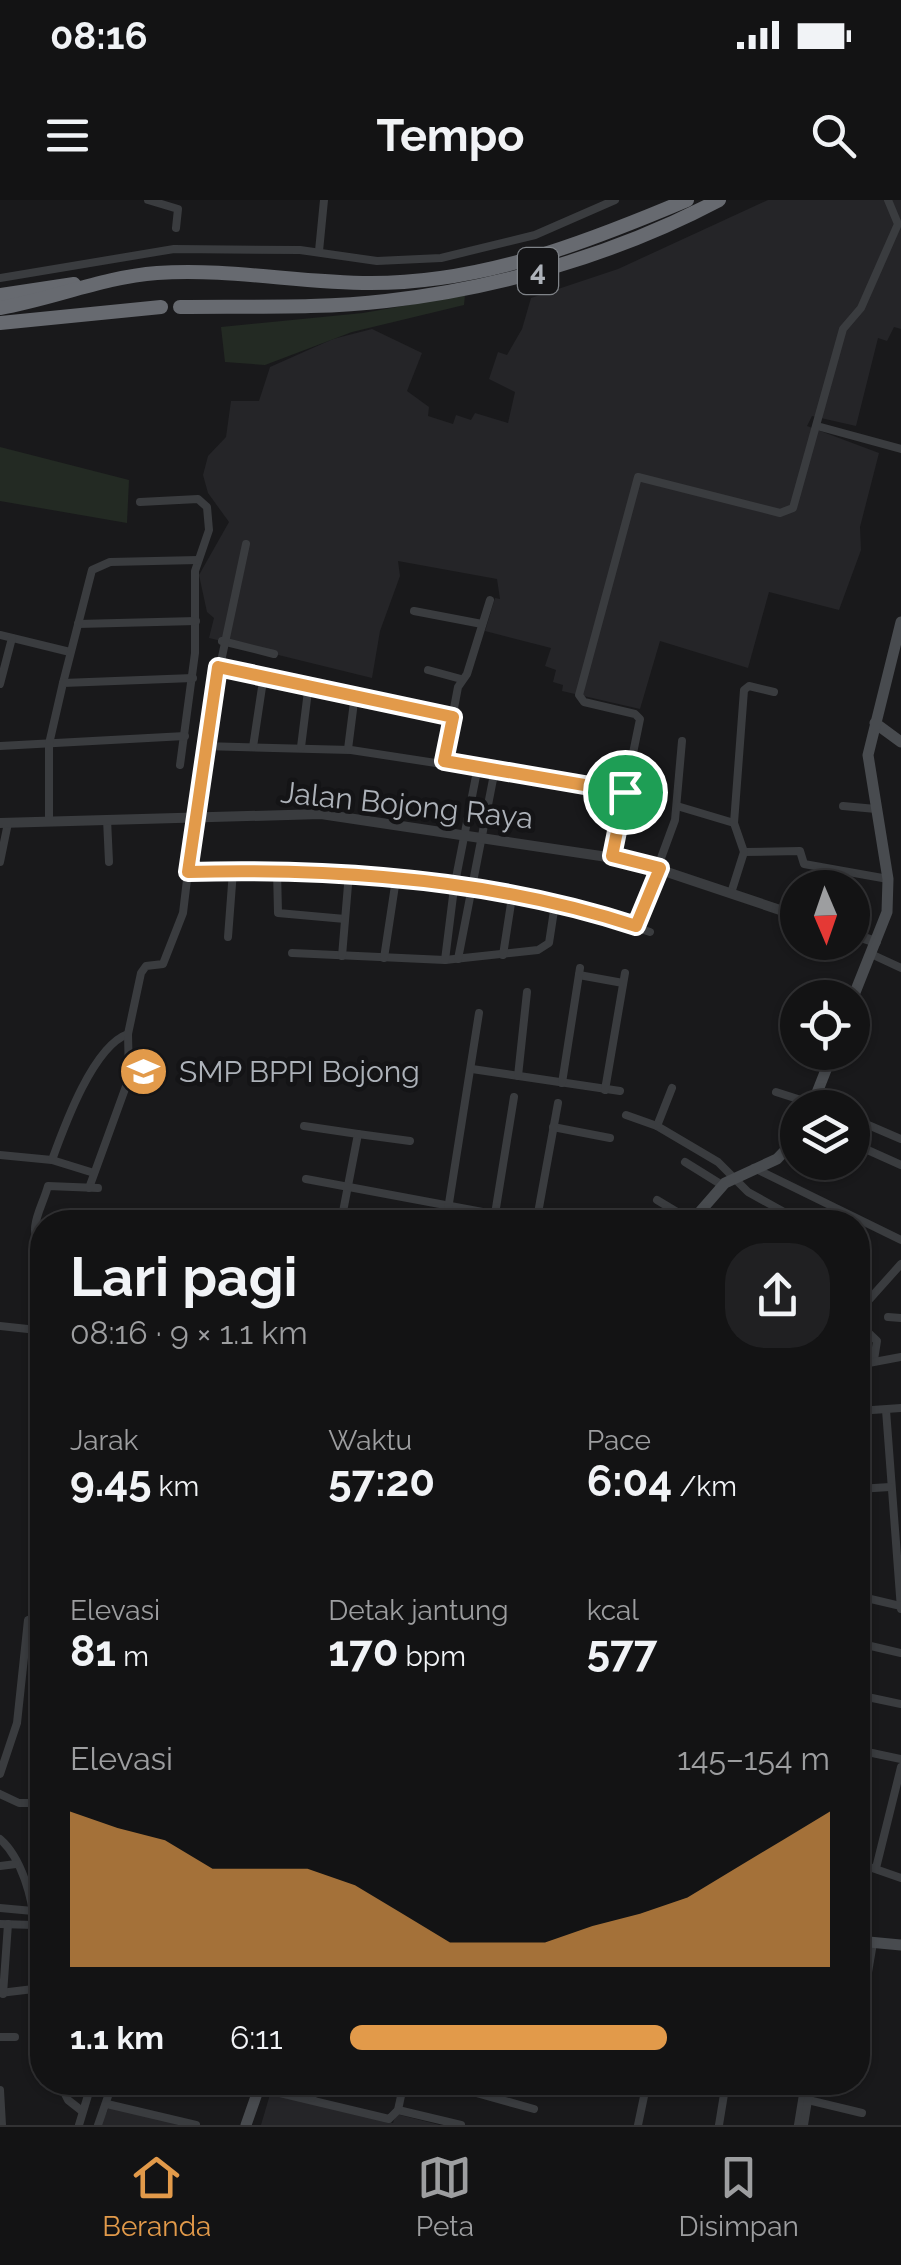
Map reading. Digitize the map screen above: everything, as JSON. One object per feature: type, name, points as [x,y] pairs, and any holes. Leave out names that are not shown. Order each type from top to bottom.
[{"type":"highway","name":"4","points":[[0,308],[42,301],[119,278],[222,272],[367,283],[437,278],[545,255],[687,200]]},
{"type":"highway","name":"4","points":[[180,306],[347,304],[443,293],[606,250],[720,200]]},
{"type":"highway","points":[[0,295],[119,278]]},
{"type":"highway","points":[[0,323],[161,307]]},
{"type":"main road","points":[[860,980],[887,912],[887,875],[868,755],[901,622]]},
{"type":"main road","points":[[875,723],[901,742]]},
{"type":"main road","points":[[701,1210],[728,1181],[780,1156]]},
{"type":"main road","points":[[870,1943],[901,1945]]},
{"type":"main road","points":[[246,2125],[256,2095]]},
{"type":"street","points":[[148,200],[178,210],[176,228]]},
{"type":"street","points":[[318,251],[324,200]]},
{"type":"street","points":[[0,278],[174,249],[318,251],[356,260],[441,258],[535,236],[615,200]]},
{"type":"street","points":[[612,856],[639,716],[584,702],[579,695],[638,477],[789,512],[844,324],[860,308],[896,231],[898,218],[888,200]]},
{"type":"street","points":[[817,426],[901,449]]},
{"type":"street","points":[[140,502],[198,499],[205,503],[209,530],[198,560],[193,678],[180,765]]},
{"type":"street","points":[[38,1210],[48,1186],[93,1188],[94,1173],[128,1078],[128,1034],[141,973],[146,966],[164,964],[182,913],[203,746],[222,641],[246,544]]},
{"type":"street","points":[[49,821],[49,744],[88,577],[98,566],[198,560]]},
{"type":"street","points":[[444,761],[461,679],[467,674],[490,600]]},
{"type":"street","points":[[414,611],[482,624]]},
{"type":"street","points":[[78,624],[196,621]]},
{"type":"street","points":[[0,635],[70,652]]},
{"type":"street","points":[[0,684],[12,638]]},
{"type":"street","points":[[222,641],[274,654]]},
{"type":"street","points":[[218,667],[309,683],[453,717]]},
{"type":"street","points":[[428,670],[461,679]]},
{"type":"street","points":[[254,747],[264,674]]},
{"type":"street","points":[[63,684],[193,678]]},
{"type":"street","points":[[301,747],[309,683]]},
{"type":"street","points":[[731,893],[744,852],[734,824],[744,690],[749,686],[774,692]]},
{"type":"street","points":[[348,750],[355,694]]},
{"type":"street","points":[[0,746],[185,736]]},
{"type":"street","points":[[636,926],[660,868],[677,806],[682,742]]},
{"type":"street","points":[[203,746],[348,750],[478,766],[625,792]]},
{"type":"street","points":[[445,960],[463,834],[478,766]]},
{"type":"street","points":[[458,959],[495,769]]},
{"type":"street","points":[[677,806],[734,824]]},
{"type":"street","points":[[843,806],[876,810]]},
{"type":"street","name":"Jalan Bojong Raya","points":[[4,823],[307,813],[612,856],[660,868],[780,910]]},
{"type":"street","points":[[107,819],[109,862]]},
{"type":"street","points":[[0,862],[4,823]]},
{"type":"street","points":[[744,852],[800,851],[804,864],[887,875],[901,871]]},
{"type":"street","points":[[276,870],[278,913],[345,919]]},
{"type":"street","points":[[228,937],[233,871]]},
{"type":"street","points":[[188,872],[348,873],[555,904],[650,932]]},
{"type":"street","points":[[342,956],[348,873]]},
{"type":"street","points":[[384,958],[396,880]]},
{"type":"street","points":[[503,954],[512,897]]},
{"type":"street","points":[[292,953],[445,960],[547,946],[555,904]]},
{"type":"street","points":[[870,946],[901,968]]},
{"type":"street","points":[[562,1083],[580,972],[624,978],[605,1090]]},
{"type":"street","points":[[518,1076],[527,992]]},
{"type":"street","points":[[447,1210],[479,1013]]},
{"type":"street","points":[[52,1160],[73,1103],[115,1042],[128,1034]]},
{"type":"street","points":[[472,1069],[620,1091]]},
{"type":"street","points":[[657,1126],[672,1088]]},
{"type":"street","points":[[776,1092],[780,1093]]},
{"type":"street","points":[[496,1210],[514,1097]]},
{"type":"street","points":[[537,1210],[558,1103]]},
{"type":"street","points":[[626,1115],[657,1126],[718,1162],[728,1181]]},
{"type":"street","points":[[304,1126],[410,1141]]},
{"type":"street","points":[[870,1126],[901,1139]]},
{"type":"street","points":[[553,1127],[610,1138]]},
{"type":"street","points":[[343,1210],[358,1134]]},
{"type":"street","points":[[870,1151],[901,1165]]},
{"type":"street","points":[[0,1155],[52,1160],[94,1173]]},
{"type":"street","points":[[685,1162],[780,1210]]},
{"type":"street","points":[[754,1168],[840,1210]]},
{"type":"street","points":[[306,1179],[474,1210]]},
{"type":"street","points":[[656,1200],[677,1210]]},
{"type":"street","points":[[870,1225],[901,1240]]},
{"type":"street","points":[[870,1299],[901,1264]]},
{"type":"street","points":[[888,1317],[901,1318]]},
{"type":"street","points":[[0,1326],[30,1329]]},
{"type":"street","points":[[870,1334],[877,1341],[874,1360]]},
{"type":"street","points":[[870,1361],[901,1357]]},
{"type":"street","points":[[870,1411],[901,1408]]},
{"type":"street","points":[[870,1599],[901,1607],[886,1410]]},
{"type":"street","points":[[870,1488],[890,1487]]},
{"type":"street","points":[[0,1774],[17,1723],[30,1620]]},
{"type":"street","points":[[870,1646],[901,1653]]},
{"type":"street","points":[[870,1698],[901,1704]]},
{"type":"street","points":[[870,1753],[901,1760]]},
{"type":"street","points":[[876,1868],[901,1767]]},
{"type":"street","points":[[0,1794],[19,1804],[30,1804]]},
{"type":"street","points":[[0,1838],[13,1852],[30,1903]]},
{"type":"street","points":[[0,1866],[16,1864]]},
{"type":"street","points":[[870,1866],[901,1878]]},
{"type":"street","points":[[0,1908],[30,1911]]},
{"type":"street","points":[[30,1925],[4,1924],[2,1994],[30,1990]]},
{"type":"street","points":[[870,1961],[873,1943]]},
{"type":"street","points":[[0,2037],[15,2038]]},
{"type":"street","points":[[0,2090],[2,2125]]},
{"type":"street","points":[[66,2095],[82,2111]]},
{"type":"street","points":[[79,2125],[88,2095]]},
{"type":"street","points":[[98,2125],[109,2095]]},
{"type":"street","points":[[300,2095],[389,2120],[398,2110],[401,2095]]},
{"type":"street","points":[[486,2095],[534,2108]]},
{"type":"street","points":[[638,2125],[644,2095]]},
{"type":"street","points":[[719,2125],[724,2095]]},
{"type":"street","points":[[802,2124],[806,2095]]},
{"type":"street","points":[[802,2124],[808,2095]]},
{"type":"street","points":[[808,2100],[862,2114]]},
{"type":"street","points":[[107,2104],[196,2125]]},
{"type":"street","points":[[398,2110],[460,2125]]},
{"type":"street","points":[[802,2124],[816,2125]]},
{"type":"shaded area","points":[[768,200],[901,200],[901,329],[894,327],[887,341],[878,338],[856,426],[812,416],[807,426],[879,453],[860,527],[861,550],[839,610],[769,592],[748,668],[660,641],[640,709],[562,691],[563,685],[553,682],[556,670],[545,666],[551,648],[485,631],[495,598],[500,599],[497,579],[398,561],[400,576],[380,631],[372,678],[209,638],[214,618],[207,612],[199,575],[229,522],[208,493],[203,475],[208,456],[226,437],[231,401],[259,401],[270,367],[333,339],[372,329],[422,353],[407,391],[429,407],[428,416],[453,424],[456,415],[471,420],[475,413],[508,423],[515,392],[489,379],[498,352],[507,355],[522,329],[531,298],[618,269]]},
{"type":"shaded area","points":[[465,295],[464,305],[352,332],[265,365],[225,362],[221,327],[363,313]]},
{"type":"shaded area","points":[[0,447],[129,480],[127,523],[0,501]]},
{"type":"shaded area","points":[[270,2095],[286,2095],[393,2123],[396,2114],[440,2125],[261,2125]]},
{"type":"shaded area","points":[[110,2105],[189,2125],[101,2125]]},
{"type":"place","name":"SMP BPPI Bojong","points":[[144,1071]]},
{"type":"route","points":[[218,667],[309,683],[453,717],[444,761],[625,792],[612,856],[660,868],[636,926],[555,904],[360,874],[276,870],[188,872],[203,746],[218,667]]}]
